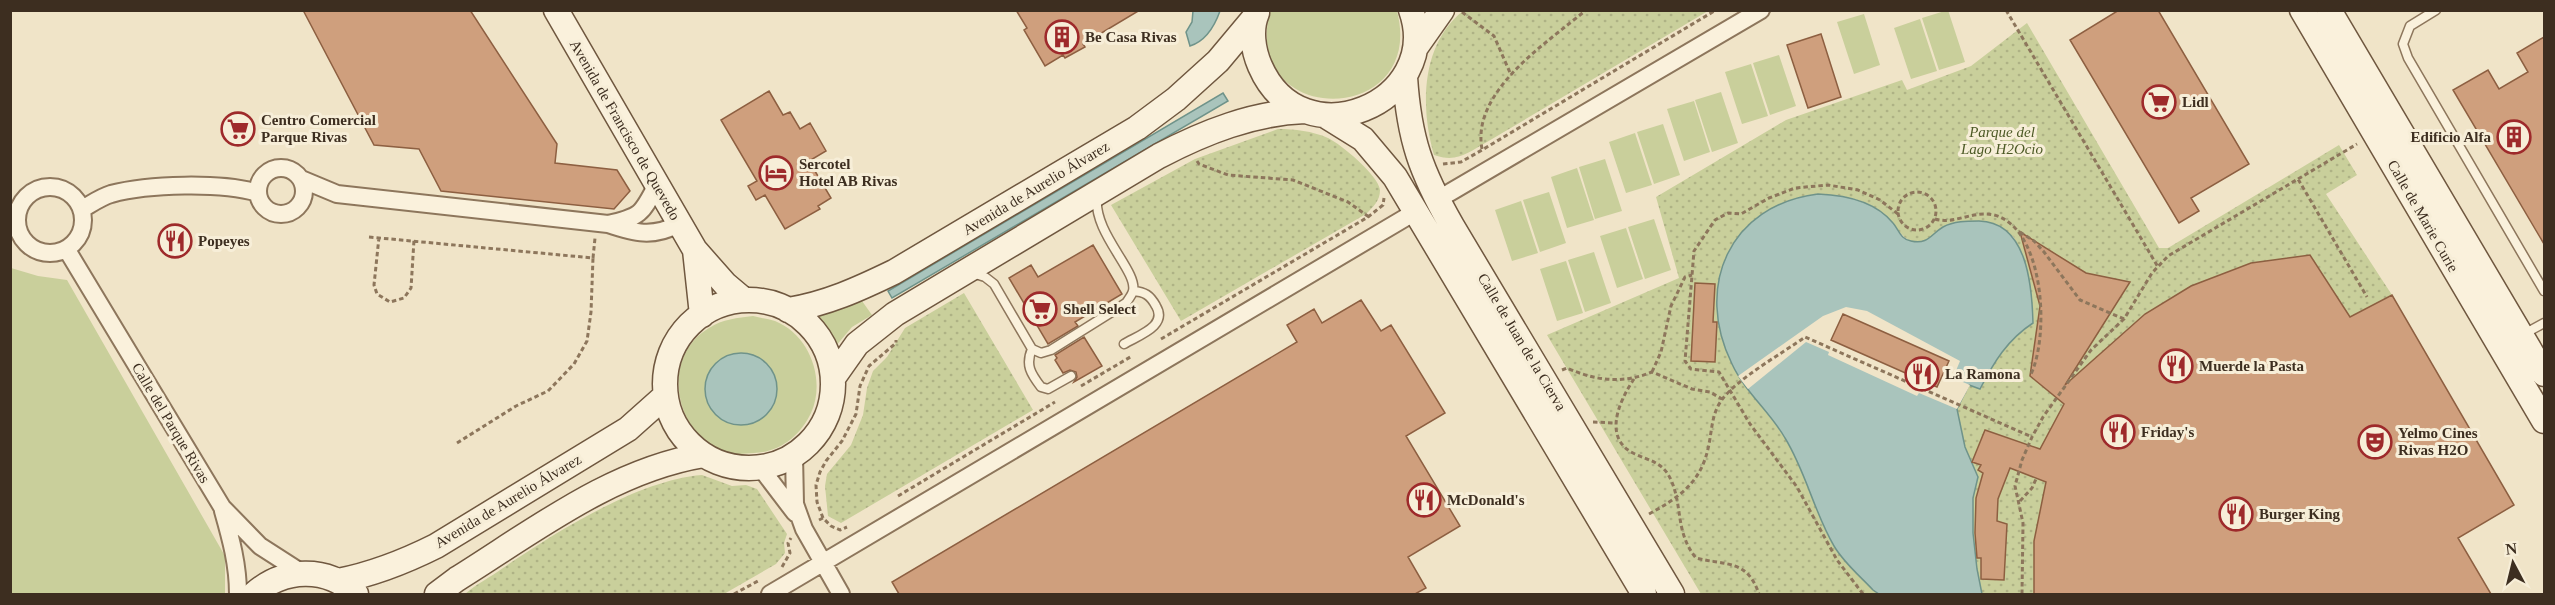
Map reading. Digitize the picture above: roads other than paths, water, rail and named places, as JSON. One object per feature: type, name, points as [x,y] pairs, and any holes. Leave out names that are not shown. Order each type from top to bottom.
[{"type":"main road","name":"Avenida de Francisco de Quevedo","points":[[556,10],[695,250],[725,284],[744,300]]},
{"type":"main road","points":[[1411,10],[1415,21],[1416,47]]},
{"type":"main road","points":[[832,378],[857,344],[885,321],[1189,140],[1253,117],[1277,112],[1351,115],[1376,105],[1405,77],[1416,47],[1442,10]]},
{"type":"main road","name":"Calle de Marie Curie","points":[[2302,10],[2544,421]]},
{"type":"main road","name":"Calle de Marie Curie","points":[[2330,10],[2544,374]]},
{"type":"main road","name":"Calle de Juan de la Cierva","points":[[1256,14],[1253,44],[1265,79],[1284,99],[1363,139],[1395,177],[1644,594]]},
{"type":"main road","name":"Avenida de Aurelio Álvarez","points":[[788,310],[810,307],[852,293],[894,272],[1137,128],[1176,99],[1218,61],[1256,14]]},
{"type":"main road","name":"Calle de Juan de la Cierva","points":[[1405,77],[1408,111],[1420,163],[1437,200],[1672,594]]},
{"type":"main road","name":"Avenida de Francisco de Quevedo","points":[[695,250],[702,315]]},
{"type":"main road","points":[[744,300],[769,303],[788,310],[806,323],[816,334],[830,362],[831,400],[824,422],[811,440],[794,455],[773,465],[728,466],[704,455],[687,442],[672,421],[665,396],[665,373],[672,350],[684,330],[702,315],[717,307],[744,300]]},
{"type":"main road","name":"Avenida de Aurelio Álvarez","points":[[347,588],[370,574],[403,562],[436,546],[628,429],[665,396]]},
{"type":"main road","points":[[437,594],[467,573],[604,489],[644,470],[704,455]]},
{"type":"main road","points":[[254,594],[267,583],[284,576],[302,573],[320,574],[347,588]]},
{"type":"street","points":[[1437,200],[1761,10]]},
{"type":"street","points":[[337,194],[301,204],[292,212],[278,215],[266,210],[258,193],[258,186],[264,175],[277,168],[290,169],[301,179],[337,194],[602,224],[633,232],[658,233],[679,224]]},
{"type":"street","points":[[301,179],[305,192],[301,204]]},
{"type":"street","points":[[82,209],[108,195],[144,187],[196,186],[258,193]]},
{"type":"street","points":[[602,224],[629,219],[644,210],[656,186]]},
{"type":"street","points":[[50,187],[63,189],[75,197],[82,209],[84,221],[82,232],[67,250],[44,254],[24,242],[18,232],[16,221],[18,210],[25,198],[36,190],[50,187]]},
{"type":"street","points":[[770,594],[1415,212]]},
{"type":"street","name":"Calle del Parque Rivas","points":[[67,250],[222,507],[260,546],[302,573]]},
{"type":"street","points":[[794,455],[795,504],[802,525]]},
{"type":"street","points":[[760,467],[802,525],[841,594]]},
{"type":"street","points":[[222,507],[234,548],[238,594]]},
{"type":"lane","points":[[2436,10],[2410,26],[2403,44],[2408,58],[2544,291]]},
{"type":"lane","points":[[969,272],[985,277],[994,284],[1032,349],[1041,353],[1051,350],[1126,303],[1133,291],[1132,280],[1099,222],[1096,207],[1098,194]]},
{"type":"lane","points":[[1124,344],[1155,326],[1160,320],[1160,312],[1150,296],[1143,292],[1133,291]]},
{"type":"lane","points":[[2522,335],[2544,323]]},
{"type":"lane","points":[[1032,349],[1027,359],[1030,371],[1041,387],[1048,389],[1071,376]]},
{"type":"water","points":[[1193,11],[1220,11],[1209,32],[1196,44],[1190,46],[1186,32],[1192,22]]},
{"type":"water","points":[[1223,93],[1228,101],[892,298],[888,291]]},
{"type":"water","points":[[1818,194],[1848,198],[1868,204],[1886,215],[1902,236],[1911,241],[1925,240],[1943,227],[1956,222],[1979,221],[1995,224],[2008,232],[2024,258],[2031,291],[2033,323],[2002,352],[1980,389],[1969,385],[1957,409],[1965,447],[1978,477],[1973,498],[1973,533],[1982,594],[1879,594],[1873,590],[1847,564],[1834,546],[1792,451],[1732,364],[1721,335],[1717,306],[1719,279],[1727,254],[1742,232],[1762,214],[1787,201]]},
{"type":"water","points":[[741,353],[761,359],[771,369],[777,389],[771,409],[761,419],[741,425],[721,419],[711,409],[705,389],[711,369],[721,359]]},
{"type":"place","name":"Be Casa Rivas","points":[[1062,37]]},
{"type":"place","name":"Lidl","points":[[2159,102]]},
{"type":"place","name":"Centro Comercial Parque Rivas","points":[[238,129]]},
{"type":"place","name":"Edificio Alfa","points":[[2514,137]]},
{"type":"place","name":"Sercotel Hotel AB Rivas","points":[[776,173]]},
{"type":"place","name":"Popeyes","points":[[175,241]]},
{"type":"place","name":"Shell Select","points":[[1040,309]]},
{"type":"place","name":"Muerde la Pasta","points":[[2176,366]]},
{"type":"place","name":"La Ramona","points":[[1922,374]]},
{"type":"place","name":"Friday's","points":[[2118,432]]},
{"type":"place","name":"Yelmo Cines Rivas H2O","points":[[2375,442]]},
{"type":"place","name":"McDonald's","points":[[1424,500]]},
{"type":"place","name":"Burger King","points":[[2236,514]]},
{"type":"park label","name":"Parque del Lago H2Ocio","points":[[2002,140]]}]
